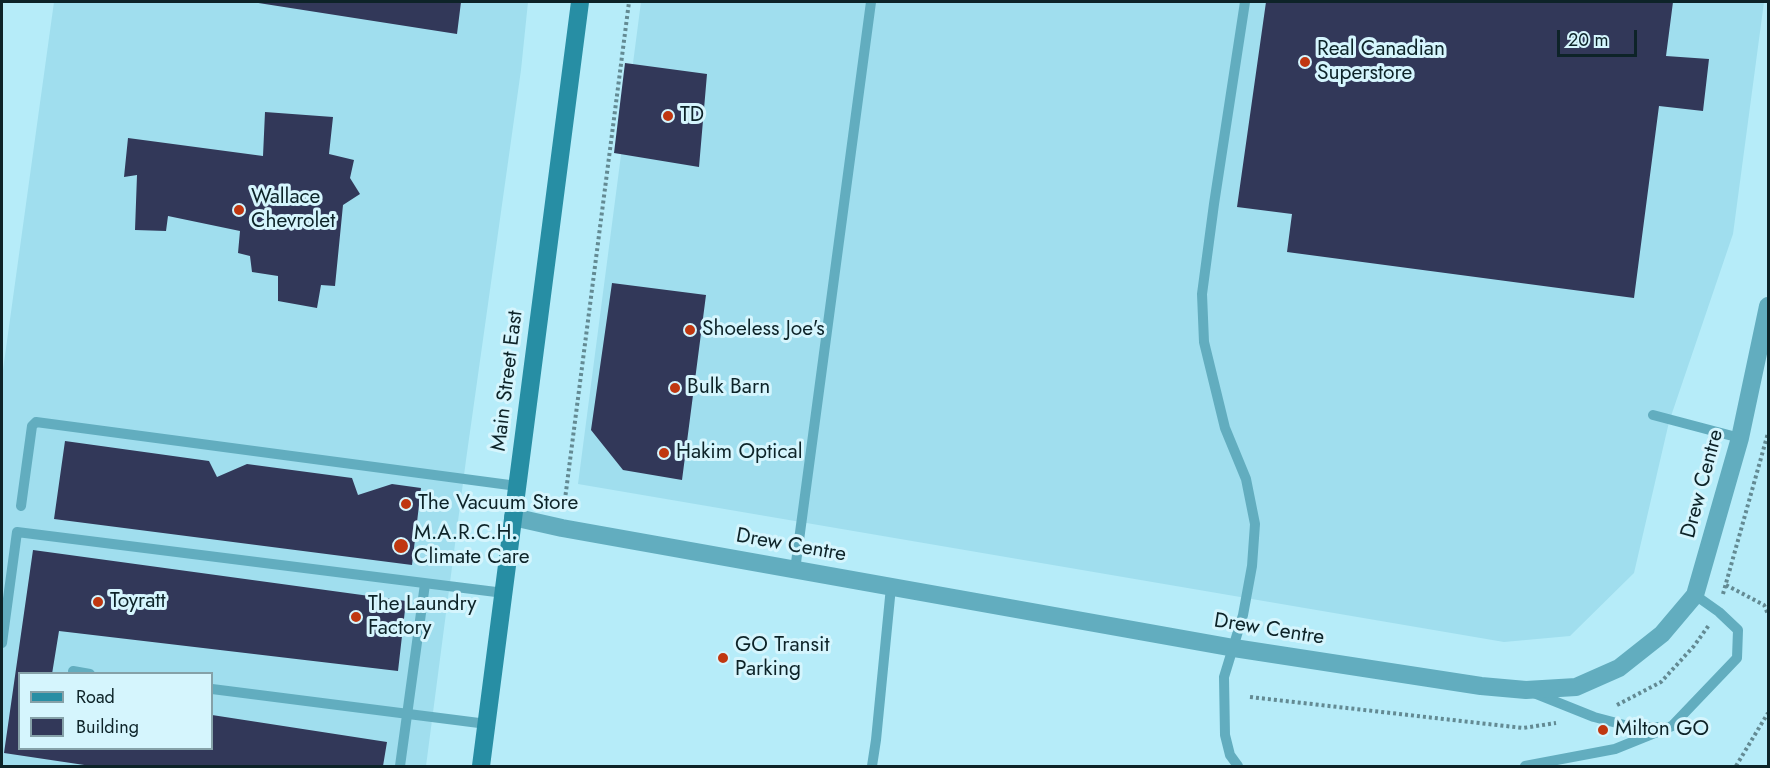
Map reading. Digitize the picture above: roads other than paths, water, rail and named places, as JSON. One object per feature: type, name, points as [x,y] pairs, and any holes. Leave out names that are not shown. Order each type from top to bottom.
[{"type":"main road","name":"Main Street East","points":[[482,766],[580,2]]},
{"type":"street","name":"Drew Centre","points":[[513,517],[561,528],[1234,648],[1469,684],[1526,690],[1576,687],[1619,668],[1662,634],[1695,595],[1740,438],[1768,306]]},
{"type":"lane","points":[[795,570],[871,2]]},
{"type":"lane","points":[[1238,766],[1230,755],[1225,735],[1224,676],[1243,615],[1252,566],[1255,524],[1246,478],[1225,428],[1204,342],[1202,294],[1245,2]]},
{"type":"lane","points":[[1653,415],[1740,438]]},
{"type":"lane","points":[[21,506],[32,426],[36,422],[517,486]]},
{"type":"lane","points":[[2,643],[17,532],[504,593]]},
{"type":"lane","points":[[400,766],[425,584]]},
{"type":"lane","points":[[872,766],[891,587]]},
{"type":"lane","points":[[1525,766],[1615,749],[1672,726],[1737,658],[1738,630],[1719,612],[1695,595]]},
{"type":"lane","points":[[73,671],[79,672]]},
{"type":"lane","points":[[213,689],[487,724]]},
{"type":"lane","points":[[1526,690],[1594,717],[1632,727],[1672,726]]},
{"type":"place","name":"Real Canadian Superstore","points":[[1305,62]]},
{"type":"place","name":"TD","points":[[668,116]]},
{"type":"place","name":"Wallace Chevrolet","points":[[239,210]]},
{"type":"place","name":"Shoeless Joe's","points":[[690,330]]},
{"type":"place","name":"Bulk Barn","points":[[675,388]]},
{"type":"place","name":"Hakim Optical","points":[[664,453]]},
{"type":"place","name":"The Vacuum Store","points":[[406,504]]},
{"type":"place","name":"M.A.R.C.H. Climate Care","points":[[401,546]]},
{"type":"place","name":"Toyratt","points":[[98,602]]},
{"type":"place","name":"The Laundry Factory","points":[[356,617]]},
{"type":"place","name":"GO Transit Parking","points":[[723,658]]},
{"type":"place","name":"Milton GO","points":[[1603,730]]}]
